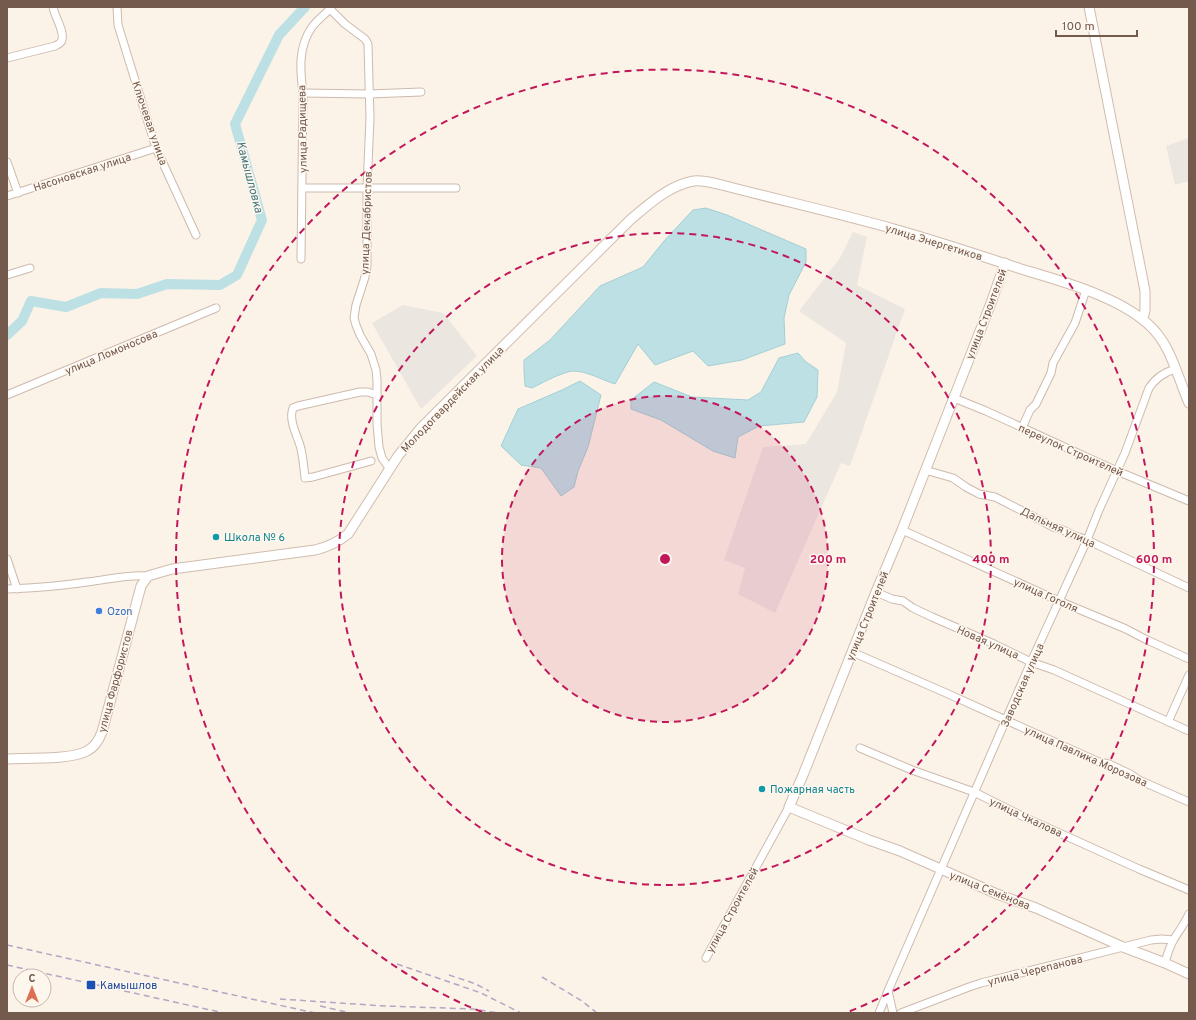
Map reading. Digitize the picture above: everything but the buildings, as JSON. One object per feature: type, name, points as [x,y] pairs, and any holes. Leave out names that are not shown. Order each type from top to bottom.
[{"type":"street","points":[[7,58],[55,46],[61,42],[63,37],[62,31],[54,15],[53,7]]},
{"type":"street","name":"Ключевая улица","points":[[117,7],[118,25],[156,148],[196,235]]},
{"type":"street","points":[[1089,7],[1145,291],[1145,310],[1143,319]]},
{"type":"street","name":"улица Радищева","points":[[301,259],[303,93],[300,70],[301,52],[312,26],[330,9]]},
{"type":"street","name":"улица Декабристов","points":[[330,9],[345,24],[365,39],[368,44],[370,118],[367,188],[367,266],[356,305],[354,318],[360,335],[374,362],[377,375],[377,424],[379,447],[382,458],[389,468]]},
{"type":"street","points":[[303,93],[369,94],[421,92]]},
{"type":"street","name":"Насоновская улица","points":[[7,196],[156,148]]},
{"type":"street","points":[[7,162],[18,193]]},
{"type":"street","name":"улица Энергетиков","points":[[693,182],[703,181],[722,185],[895,229],[1086,290],[1123,307],[1143,319],[1156,332],[1163,341],[1171,357],[1189,403]]},
{"type":"street","name":"Молодогвардейская улица","points":[[7,589],[87,582],[126,576],[148,576],[172,569],[315,550],[331,545],[340,540],[348,534],[389,468],[420,429],[622,227],[667,191],[693,182]]},
{"type":"street","points":[[302,188],[456,188]]},
{"type":"street","name":"улица Строителей","points":[[706,958],[789,807],[803,776],[954,398],[1005,263]]},
{"type":"street","points":[[7,275],[30,268]]},
{"type":"street","points":[[1022,428],[1030,410],[1036,404],[1051,373],[1053,363],[1075,323],[1086,290]]},
{"type":"street","name":"улица Ломоносова","points":[[7,395],[216,308]]},
{"type":"street","name":"Заводская улица","points":[[879,1013],[1031,662],[1126,453],[1149,388],[1161,375],[1175,369]]},
{"type":"street","points":[[371,461],[305,478],[301,448],[291,413],[293,408],[298,406],[360,392],[368,392],[377,395]]},
{"type":"street","name":"переулок Строителей","points":[[954,398],[986,411],[1117,471],[1189,501]]},
{"type":"street","name":"Дальняя улица","points":[[925,470],[953,478],[979,494],[994,497],[1042,520],[1053,527],[1087,540],[1189,588]]},
{"type":"street","name":"улица Гоголя","points":[[902,530],[1126,629],[1189,659]]},
{"type":"street","points":[[7,559],[17,589]]},
{"type":"street","name":"улица Фарфористов","points":[[7,759],[64,757],[88,751],[96,744],[105,720],[140,590],[148,576]]},
{"type":"street","name":"Новая улица","points":[[876,592],[892,599],[902,601],[932,617],[1031,662],[1054,670],[1189,731]]},
{"type":"street","name":"улица Павлика Морозова","points":[[852,652],[1099,762],[1108,764],[1130,774],[1139,780],[1189,802]]},
{"type":"street","points":[[1168,722],[1189,675]]},
{"type":"street","name":"улица Чкалова","points":[[860,748],[912,770],[974,792],[1024,817],[1189,890]]},
{"type":"street","name":"улица Семёнова","points":[[789,807],[900,851],[997,894],[1036,908],[1123,947],[1189,974]]},
{"type":"street","points":[[1165,963],[1173,940],[1189,914]]},
{"type":"street","name":"улица Черепанова","points":[[901,1013],[969,986],[1151,940],[1173,940]]},
{"type":"street","points":[[888,991],[893,1013]]},
{"type":"shaded area","points":[[1189,138],[1189,181],[1175,185],[1166,146]]},
{"type":"shaded area","points":[[853,232],[867,237],[857,285],[905,309],[850,466],[841,463],[775,613],[738,594],[745,568],[724,560],[763,447],[806,444],[837,392],[846,343],[799,311],[840,258]]},
{"type":"shaded area","points":[[403,305],[443,313],[477,356],[421,409],[372,323]]},
{"type":"water","points":[[706,208],[727,215],[806,249],[806,262],[789,295],[784,318],[785,344],[742,360],[708,366],[693,351],[655,365],[638,344],[615,384],[589,374],[573,371],[532,388],[525,386],[524,360],[550,340],[600,286],[643,267],[664,241],[693,210]]},
{"type":"water","points":[[798,353],[806,362],[818,370],[817,397],[804,422],[759,426],[738,437],[735,458],[713,451],[661,420],[631,409],[631,400],[654,382],[692,397],[748,400],[761,392],[779,358]]},
{"type":"water","points":[[580,381],[601,395],[588,447],[578,471],[574,487],[561,496],[541,468],[521,465],[501,446],[518,409]]},
{"type":"waterway","name":"Камышловка","points":[[7,335],[22,321],[31,301],[66,307],[101,293],[137,294],[167,284],[220,285],[237,275],[262,220],[235,124],[279,35],[305,7]]},
{"type":"railway","points":[[7,945],[315,1013]]},
{"type":"railway","points":[[397,964],[481,993],[521,1013]]},
{"type":"railway","points":[[7,965],[224,1013]]},
{"type":"railway","points":[[449,975],[476,984],[489,991]]},
{"type":"railway","points":[[542,977],[582,1001],[597,1013]]},
{"type":"railway","points":[[280,999],[385,1006],[473,1009],[498,1013]]},
{"type":"railway","points":[[320,1006],[351,1013]]},
{"type":"place","name":"Школа № 6","points":[[216,537]]},
{"type":"place","name":"Ozon","points":[[99,611]]},
{"type":"place","name":"Пожарная часть","points":[[762,789]]},
{"type":"place","name":"Камышлов","points":[[91,985]]}]
